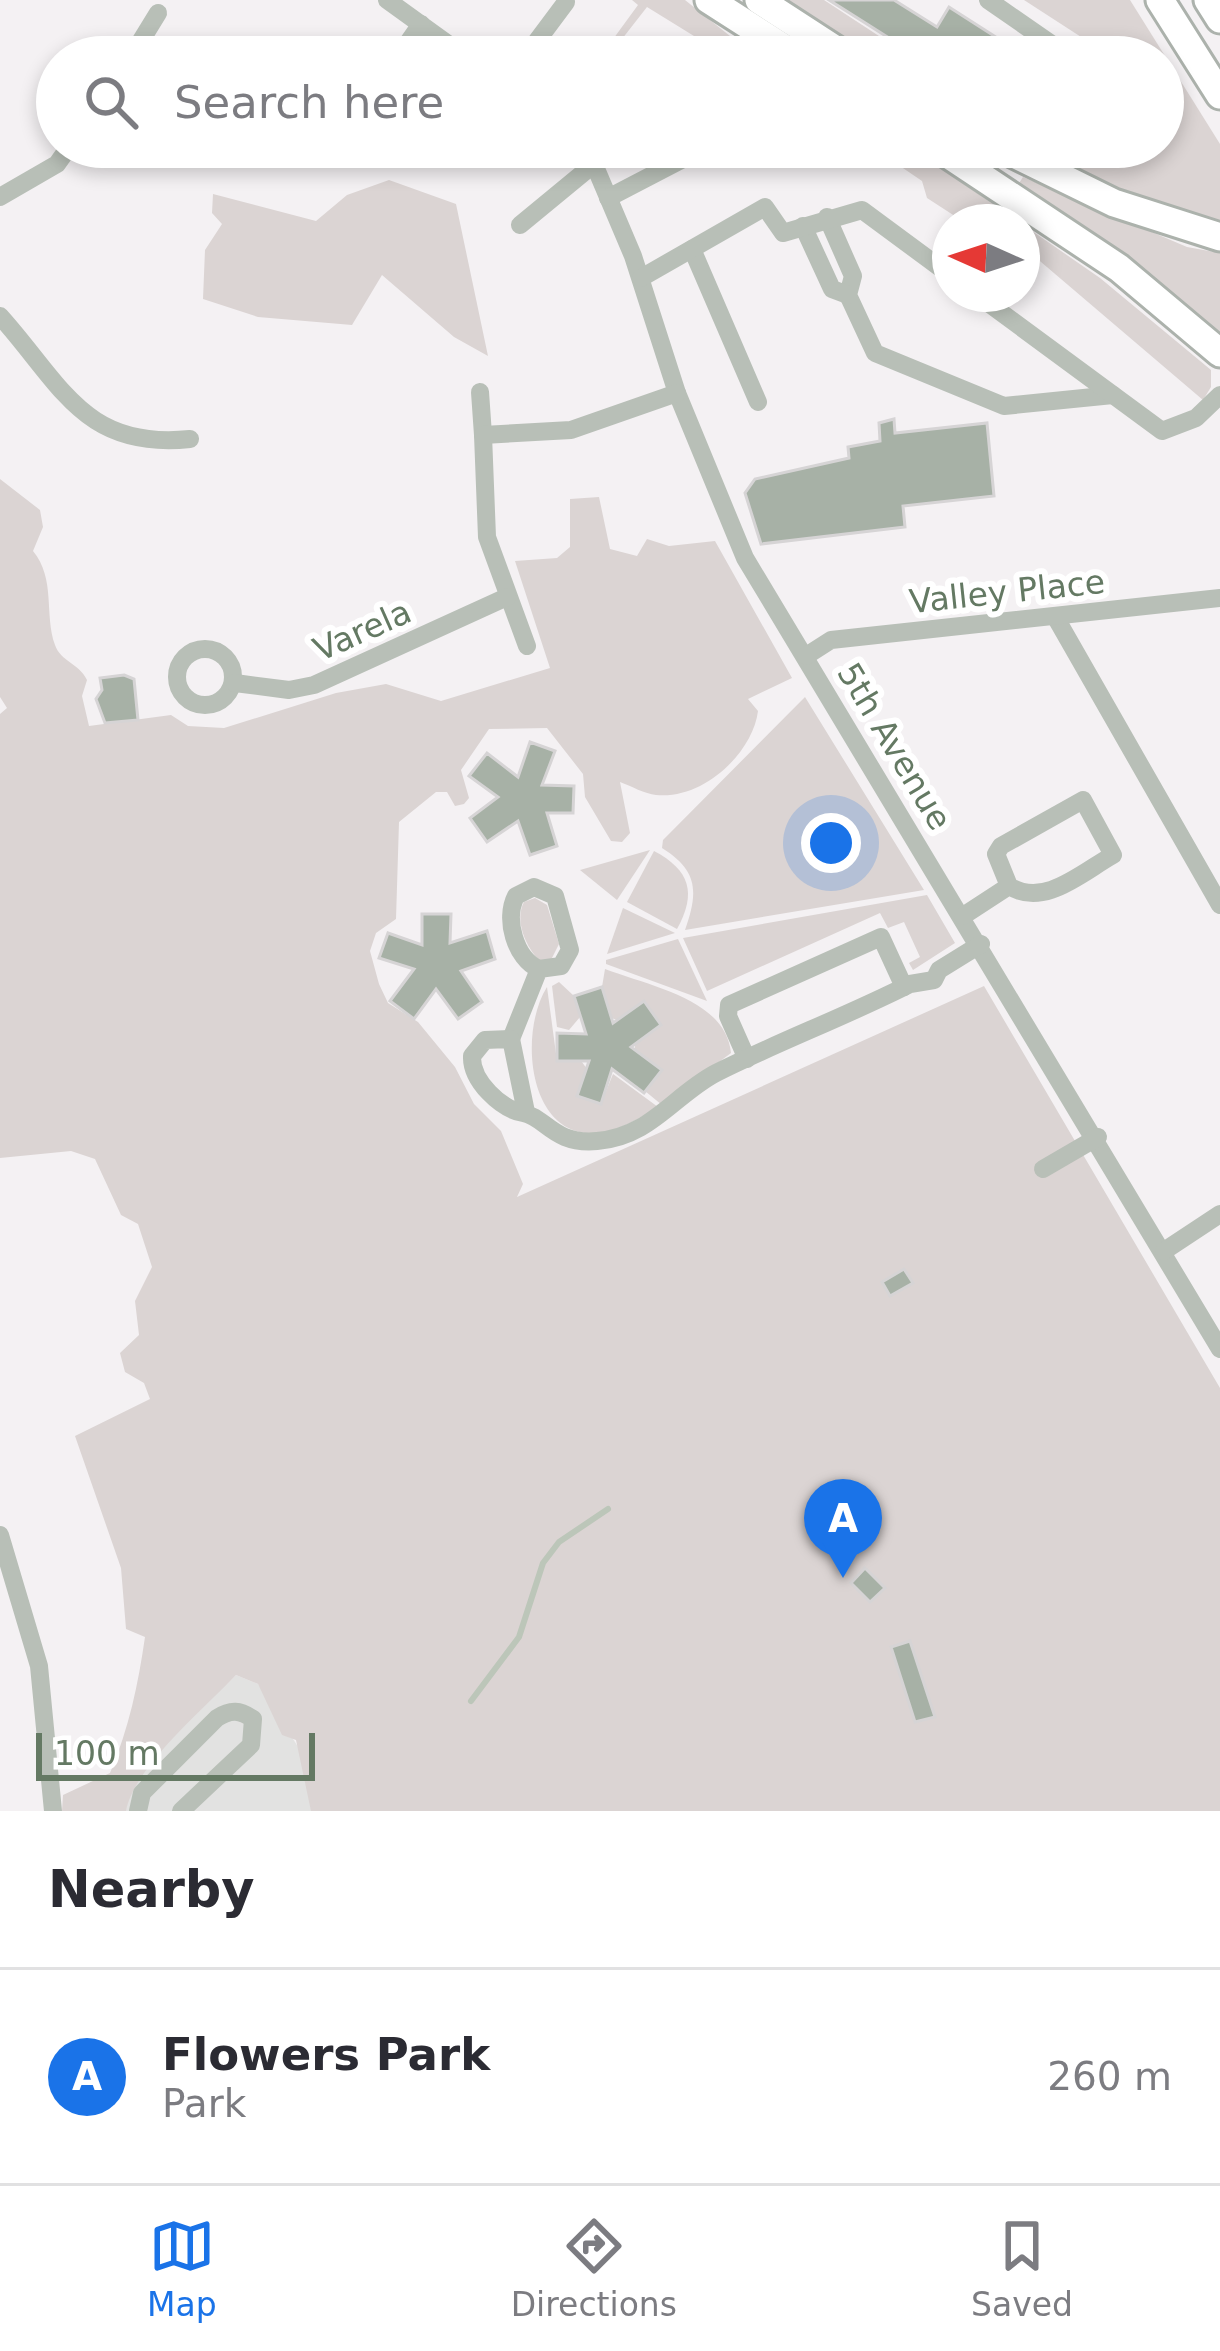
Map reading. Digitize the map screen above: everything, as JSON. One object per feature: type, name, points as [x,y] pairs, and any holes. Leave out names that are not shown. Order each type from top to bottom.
[{"type":"highway","points":[[709,0],[765,36]]},
{"type":"highway","points":[[759,0],[815,36]]},
{"type":"highway","points":[[1160,0],[1183,36]]},
{"type":"highway","points":[[1208,0],[1220,19]]},
{"type":"highway","points":[[1184,38],[1220,95]]},
{"type":"highway","points":[[969,168],[1119,268],[1220,353]]},
{"type":"highway","points":[[1044,168],[1114,202],[1220,237]]},
{"type":"street","points":[[386,0],[437,36]]},
{"type":"street","points":[[988,0],[1040,36]]},
{"type":"street","points":[[541,36],[566,2]]},
{"type":"street","points":[[143,36],[158,13]]},
{"type":"street","points":[[413,36],[421,24]]},
{"type":"street","points":[[0,197],[50,168]]},
{"type":"street","points":[[520,225],[589,168]]},
{"type":"street","name":"5th Avenue","points":[[596,168],[733,532],[1220,1349]]},
{"type":"street","points":[[608,198],[666,168]]},
{"type":"street","points":[[641,278],[765,206],[783,233],[827,217],[862,211],[932,262]]},
{"type":"street","points":[[827,217],[853,276],[848,295],[875,353],[1004,406],[1113,395]]},
{"type":"street","points":[[803,226],[832,289],[848,295]]},
{"type":"street","points":[[692,249],[758,402]]},
{"type":"street","points":[[1000,312],[1162,431],[1196,418],[1220,395]]},
{"type":"street","points":[[0,316],[70,401],[100,424],[136,441],[190,439]]},
{"type":"street","points":[[480,392],[484,521],[526,646]]},
{"type":"street","points":[[484,435],[571,430],[677,393]]},
{"type":"street","name":"Varela","points":[[235,682],[289,690],[314,685],[507,598]]},
{"type":"street","name":"Valley Place","points":[[806,656],[831,640],[1220,598]]},
{"type":"street","points":[[1056,618],[1220,904]]},
{"type":"street","points":[[1083,800],[1113,855],[1041,896],[1026,897],[1009,886],[996,854],[1001,846],[1083,800]]},
{"type":"street","points":[[963,916],[1009,886]]},
{"type":"street","points":[[528,888],[552,892],[569,937],[565,962],[539,969],[521,955],[510,919],[512,902],[528,888]]},
{"type":"street","points":[[747,1059],[728,1016],[729,1005],[881,938],[908,986]]},
{"type":"street","points":[[511,1039],[485,1040],[472,1056],[472,1067],[504,1108],[526,1112],[547,1131],[574,1141],[617,1138],[665,1114],[704,1081],[908,986],[927,968],[939,970],[981,944]]},
{"type":"street","points":[[526,1112],[511,1039],[539,969]]},
{"type":"street","points":[[1043,1169],[1098,1138]]},
{"type":"street","points":[[1164,1251],[1220,1214]]},
{"type":"street","points":[[0,1535],[39,1666],[53,1811]]},
{"type":"street","points":[[138,1811],[142,1792],[217,1718],[228,1711],[243,1712],[256,1730],[251,1745],[181,1811]]},
{"type":"shaded area","points":[[632,0],[685,0],[730,36],[694,36],[647,7],[624,36],[615,36],[638,5]]},
{"type":"shaded area","points":[[780,0],[824,0],[879,36],[836,36]]},
{"type":"shaded area","points":[[1024,0],[1130,0],[1152,36],[1080,36]]},
{"type":"shaded area","points":[[1184,86],[1220,144],[1220,223],[1152,205],[1072,168],[1184,168]]},
{"type":"shaded area","points":[[903,168],[941,168],[993,204],[936,204],[927,198],[922,181]]},
{"type":"shaded area","points":[[1023,177],[1187,247],[1220,253],[1220,339],[1040,204],[1016,188]]},
{"type":"shaded area","points":[[389,180],[456,204],[488,356],[454,337],[382,275],[352,325],[258,317],[203,299],[205,250],[222,224],[212,213],[213,194],[316,221],[347,195]]},
{"type":"shaded area","points":[[1040,236],[1100,278],[1211,370],[1211,387],[1203,400],[1040,261]]},
{"type":"shaded area","points":[[0,479],[40,510],[43,527],[33,551],[45,573],[55,645],[87,680],[82,696],[89,726],[171,715],[188,726],[224,728],[336,693],[386,684],[441,701],[550,668],[515,561],[557,558],[570,547],[570,499],[599,497],[610,549],[637,556],[647,539],[669,546],[715,541],[792,678],[748,699],[758,711],[736,757],[708,781],[674,795],[652,794],[620,782],[630,833],[622,842],[611,841],[585,797],[583,774],[547,728],[489,729],[461,770],[469,798],[464,804],[455,806],[447,792],[436,792],[399,822],[396,919],[376,933],[370,951],[379,984],[388,1003],[418,1022],[455,1067],[474,1104],[501,1131],[523,1184],[517,1197],[984,986],[1220,1388],[1220,1811],[311,1811],[296,1740],[282,1735],[258,1684],[236,1675],[156,1758],[126,1811],[62,1811],[63,1795],[110,1773],[128,1723],[145,1637],[126,1629],[121,1568],[75,1436],[150,1399],[144,1383],[125,1372],[120,1353],[139,1335],[135,1301],[152,1267],[138,1224],[121,1215],[95,1159],[71,1151],[0,1158],[0,714],[7,708],[0,697]]},
{"type":"shaded area","points":[[805,697],[924,890],[685,930],[692,884],[683,865],[662,848],[663,840]]},
{"type":"shaded area","points":[[650,850],[617,900],[580,870]]},
{"type":"shaded area","points":[[654,851],[676,866],[686,884],[687,904],[677,929],[627,902]]},
{"type":"shaded area","points":[[927,895],[955,943],[913,970],[909,963],[920,957],[904,922],[888,928],[880,913],[707,991],[683,938]]},
{"type":"shaded area","points":[[535,898],[547,905],[559,944],[551,960],[540,961],[523,933],[521,909],[524,902]]},
{"type":"shaded area","points":[[623,908],[675,933],[607,954]]},
{"type":"shaded area","points":[[678,939],[707,1001],[606,964],[606,960]]},
{"type":"shaded area","points":[[605,969],[702,1008],[726,1035],[731,1053],[662,1105],[645,1091],[661,1070],[635,1054],[635,1040],[661,1025],[644,1002],[622,1022],[609,1017],[602,987]]},
{"type":"shaded area","points":[[559,982],[574,996],[580,1017],[569,1030],[557,1027],[552,986]]},
{"type":"shaded area","points":[[547,987],[557,1061],[579,1058],[587,1069],[577,1096],[601,1104],[613,1074],[658,1107],[622,1127],[598,1133],[575,1131],[556,1120],[543,1102],[532,1055],[538,1007]]},
{"type":"shaded area","points":[[236,1675],[258,1684],[339,1811],[113,1811],[126,1779]]},
{"type":"building","points":[[829,0],[894,0],[937,27],[949,7],[994,36],[886,36]]},
{"type":"building","points":[[894,419],[895,433],[987,423],[994,496],[903,506],[905,527],[761,544],[745,493],[755,479],[849,458],[848,447],[880,441],[879,423]]},
{"type":"building","points":[[124,675],[134,679],[138,720],[105,723],[96,699],[102,690],[100,678]]},
{"type":"building","points":[[530,742],[555,751],[542,785],[574,786],[573,813],[547,813],[557,846],[530,855],[518,821],[487,842],[470,818],[498,797],[469,776],[487,753],[518,777]]},
{"type":"building","points":[[422,914],[451,914],[450,943],[487,931],[495,959],[461,971],[482,1002],[458,1019],[436,989],[414,1019],[390,1001],[414,969],[379,958],[388,933],[422,945]]},
{"type":"building","points":[[602,987],[613,1023],[644,1001],[661,1025],[631,1047],[662,1070],[644,1093],[612,1069],[601,1104],[577,1096],[589,1061],[557,1061],[557,1033],[586,1034],[574,996]]},
{"type":"building","points":[[904,1269],[913,1283],[890,1296],[882,1282]]},
{"type":"building","points":[[865,1568],[885,1588],[870,1602],[851,1583]]},
{"type":"building","points":[[910,1641],[935,1717],[915,1722],[891,1647]]},
{"type":"waterway","points":[[471,1701],[519,1637],[543,1563],[559,1542],[608,1509]]},
{"type":"place","name":"Flowers Park","points":[[843,1578]]}]
